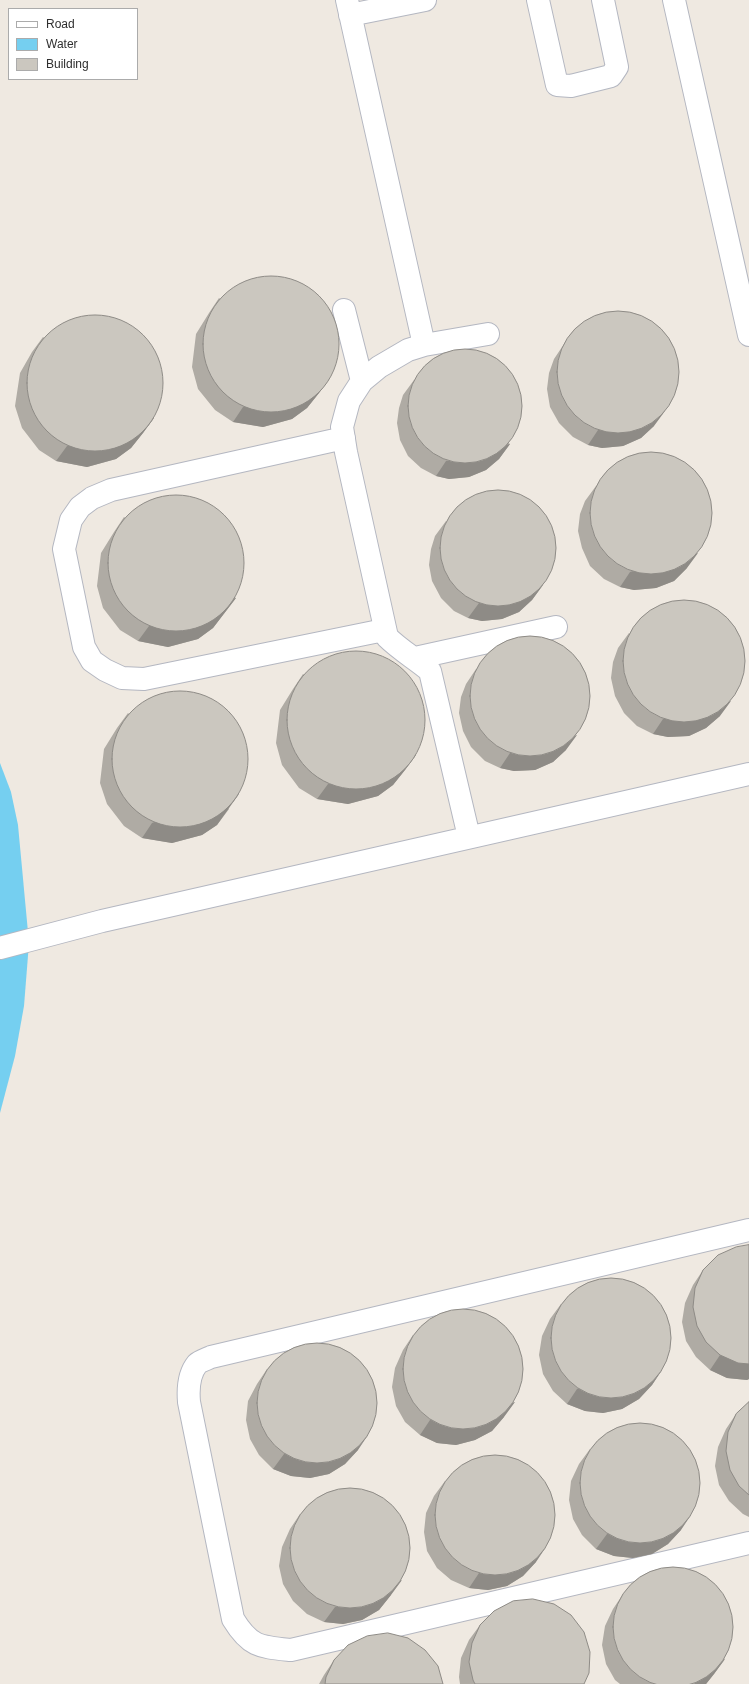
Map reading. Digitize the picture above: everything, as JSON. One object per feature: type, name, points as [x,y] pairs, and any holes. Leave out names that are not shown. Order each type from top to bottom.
[{"type":"lane","points":[[424,345],[348,8],[425,0]]},
{"type":"lane","points":[[538,0],[557,85],[571,86],[611,76],[617,67],[603,0]]},
{"type":"lane","points":[[674,0],[749,335]]},
{"type":"lane","points":[[344,310],[362,381]]},
{"type":"lane","points":[[469,837],[430,671],[386,638],[342,427],[349,401],[362,381],[379,367],[408,350],[424,345],[488,334]]},
{"type":"lane","points":[[344,438],[111,490],[92,498],[80,507],[71,520],[64,549],[84,647],[92,661],[105,670],[122,678],[144,679],[384,630]]},
{"type":"lane","points":[[414,658],[556,627]]},
{"type":"lane","points":[[0,948],[109,920],[749,774]]},
{"type":"lane","points":[[749,1230],[211,1356],[197,1364],[191,1376],[188,1387],[189,1402],[233,1619],[241,1632],[251,1642],[269,1648],[291,1650],[749,1543]]},
{"type":"water","points":[[0,763],[11,792],[18,825],[29,943],[24,1006],[15,1056],[0,1113]]},
{"type":"building","points":[[271,276],[297,281],[319,296],[334,318],[339,344],[334,370],[319,392],[297,407],[271,412],[245,407],[223,392],[208,370],[203,344],[208,318],[223,296],[245,281]]},
{"type":"building","points":[[618,311],[641,316],[661,329],[674,349],[679,372],[674,395],[661,415],[641,428],[618,433],[595,428],[575,415],[562,395],[557,372],[562,349],[575,329],[595,316]]},
{"type":"building","points":[[88,315],[102,315],[121,320],[133,326],[148,340],[158,357],[162,370],[162,396],[158,409],[152,421],[138,436],[133,440],[115,448],[102,451],[88,451],[69,446],[57,440],[42,426],[38,421],[30,403],[27,390],[27,376],[32,357],[38,345],[52,330],[57,326],[75,318]]},
{"type":"building","points":[[465,349],[487,353],[506,365],[518,384],[522,406],[518,428],[506,447],[487,459],[465,463],[443,459],[424,447],[412,428],[408,406],[412,384],[424,365],[443,353]]},
{"type":"building","points":[[651,452],[674,456],[685,462],[694,470],[702,479],[708,490],[712,513],[708,536],[702,547],[694,556],[685,564],[674,570],[651,574],[628,570],[617,564],[608,556],[600,547],[594,536],[590,513],[594,490],[600,479],[608,470],[617,462],[628,456]]},
{"type":"building","points":[[498,490],[520,494],[539,507],[552,526],[556,548],[552,570],[539,589],[520,602],[498,606],[476,602],[457,589],[444,570],[440,548],[444,526],[457,507],[476,494]]},
{"type":"building","points":[[169,495],[183,495],[202,500],[214,506],[229,520],[239,537],[243,550],[243,576],[239,589],[233,601],[219,616],[214,620],[196,628],[183,631],[169,631],[150,626],[138,620],[123,606],[119,601],[111,583],[108,570],[108,556],[113,537],[119,525],[133,510],[138,506],[156,498]]},
{"type":"building","points":[[684,600],[696,601],[707,605],[718,610],[727,618],[735,627],[740,638],[744,649],[744,673],[740,684],[735,695],[727,704],[718,712],[707,717],[696,721],[684,722],[672,721],[661,717],[650,712],[641,704],[633,695],[628,684],[624,673],[623,661],[624,649],[628,638],[633,627],[641,618],[650,610],[661,605],[672,601]]},
{"type":"building","points":[[530,636],[542,637],[553,641],[563,646],[572,654],[580,663],[585,673],[589,684],[589,708],[585,719],[580,729],[572,738],[563,746],[553,751],[542,755],[530,756],[518,755],[507,751],[497,746],[488,738],[480,729],[475,719],[471,708],[470,696],[471,684],[475,673],[480,663],[488,654],[497,646],[507,641],[518,637]]},
{"type":"building","points":[[356,651],[382,656],[405,671],[420,694],[425,720],[420,746],[405,769],[382,784],[356,789],[330,784],[307,769],[292,746],[287,720],[292,694],[307,671],[330,656]]},
{"type":"building","points":[[173,691],[187,691],[206,696],[218,702],[233,716],[243,733],[247,746],[247,772],[243,785],[237,797],[223,812],[218,816],[200,824],[187,827],[173,827],[154,822],[142,816],[127,802],[123,797],[115,779],[112,766],[112,752],[117,733],[123,721],[137,706],[142,702],[160,694]]},
{"type":"building","points":[[749,1245],[749,1364],[738,1363],[720,1355],[706,1342],[697,1326],[693,1307],[695,1288],[703,1270],[718,1255],[736,1247]]},
{"type":"building","points":[[611,1278],[623,1279],[634,1283],[644,1288],[653,1296],[661,1305],[666,1315],[670,1326],[670,1350],[666,1361],[661,1371],[653,1380],[644,1388],[634,1393],[623,1397],[611,1398],[599,1397],[588,1393],[578,1388],[569,1380],[561,1371],[556,1361],[552,1350],[551,1338],[552,1326],[556,1315],[561,1305],[569,1296],[578,1288],[588,1283],[599,1279]]},
{"type":"building","points":[[463,1309],[475,1310],[486,1314],[496,1319],[505,1327],[513,1336],[518,1346],[522,1357],[522,1381],[518,1392],[513,1402],[505,1411],[496,1419],[486,1424],[475,1428],[463,1429],[451,1428],[440,1424],[430,1419],[421,1411],[413,1402],[408,1392],[404,1381],[403,1369],[404,1357],[408,1346],[413,1336],[421,1327],[430,1319],[440,1314],[451,1310]]},
{"type":"building","points":[[317,1343],[329,1344],[340,1348],[350,1353],[359,1361],[367,1370],[372,1380],[376,1391],[376,1415],[372,1426],[367,1436],[359,1445],[350,1453],[340,1458],[329,1462],[317,1463],[305,1462],[294,1458],[284,1453],[275,1445],[267,1436],[262,1426],[258,1415],[257,1403],[258,1391],[262,1380],[267,1370],[275,1361],[284,1353],[294,1348],[305,1344]]},
{"type":"building","points":[[749,1402],[749,1495],[739,1486],[730,1470],[726,1451],[728,1432],[736,1414]]},
{"type":"building","points":[[640,1423],[652,1424],[663,1428],[673,1433],[682,1441],[690,1450],[695,1460],[699,1471],[699,1495],[695,1506],[690,1516],[682,1525],[673,1533],[663,1538],[652,1542],[640,1543],[628,1542],[617,1538],[607,1533],[598,1525],[590,1516],[585,1506],[581,1495],[580,1483],[581,1471],[585,1460],[590,1450],[598,1441],[607,1433],[617,1428],[628,1424]]},
{"type":"building","points":[[495,1455],[507,1456],[518,1460],[528,1465],[537,1473],[545,1482],[550,1492],[554,1503],[554,1527],[550,1538],[545,1548],[537,1557],[528,1565],[518,1570],[507,1574],[495,1575],[483,1574],[472,1570],[462,1565],[453,1557],[445,1548],[440,1538],[436,1527],[435,1515],[436,1503],[440,1492],[445,1482],[453,1473],[462,1465],[472,1460],[483,1456]]},
{"type":"building","points":[[350,1488],[362,1489],[373,1493],[383,1498],[392,1506],[400,1515],[405,1525],[409,1536],[409,1560],[405,1571],[400,1581],[392,1590],[383,1598],[373,1603],[362,1607],[350,1608],[338,1607],[327,1603],[317,1598],[308,1590],[300,1581],[295,1571],[291,1560],[290,1548],[291,1536],[295,1525],[300,1515],[308,1506],[317,1498],[327,1493],[338,1489]]},
{"type":"building","points":[[661,1568],[685,1568],[706,1577],[723,1594],[732,1615],[732,1639],[723,1660],[706,1677],[688,1685],[658,1685],[640,1677],[623,1660],[614,1639],[614,1615],[623,1594],[640,1577]]},
{"type":"building","points":[[533,1599],[554,1604],[571,1615],[584,1632],[590,1652],[589,1673],[584,1684],[475,1684],[469,1662],[472,1643],[480,1625],[494,1611],[513,1601]]},
{"type":"building","points":[[388,1633],[408,1638],[425,1650],[438,1666],[443,1684],[325,1684],[326,1677],[334,1660],[348,1645],[367,1636]]}]
